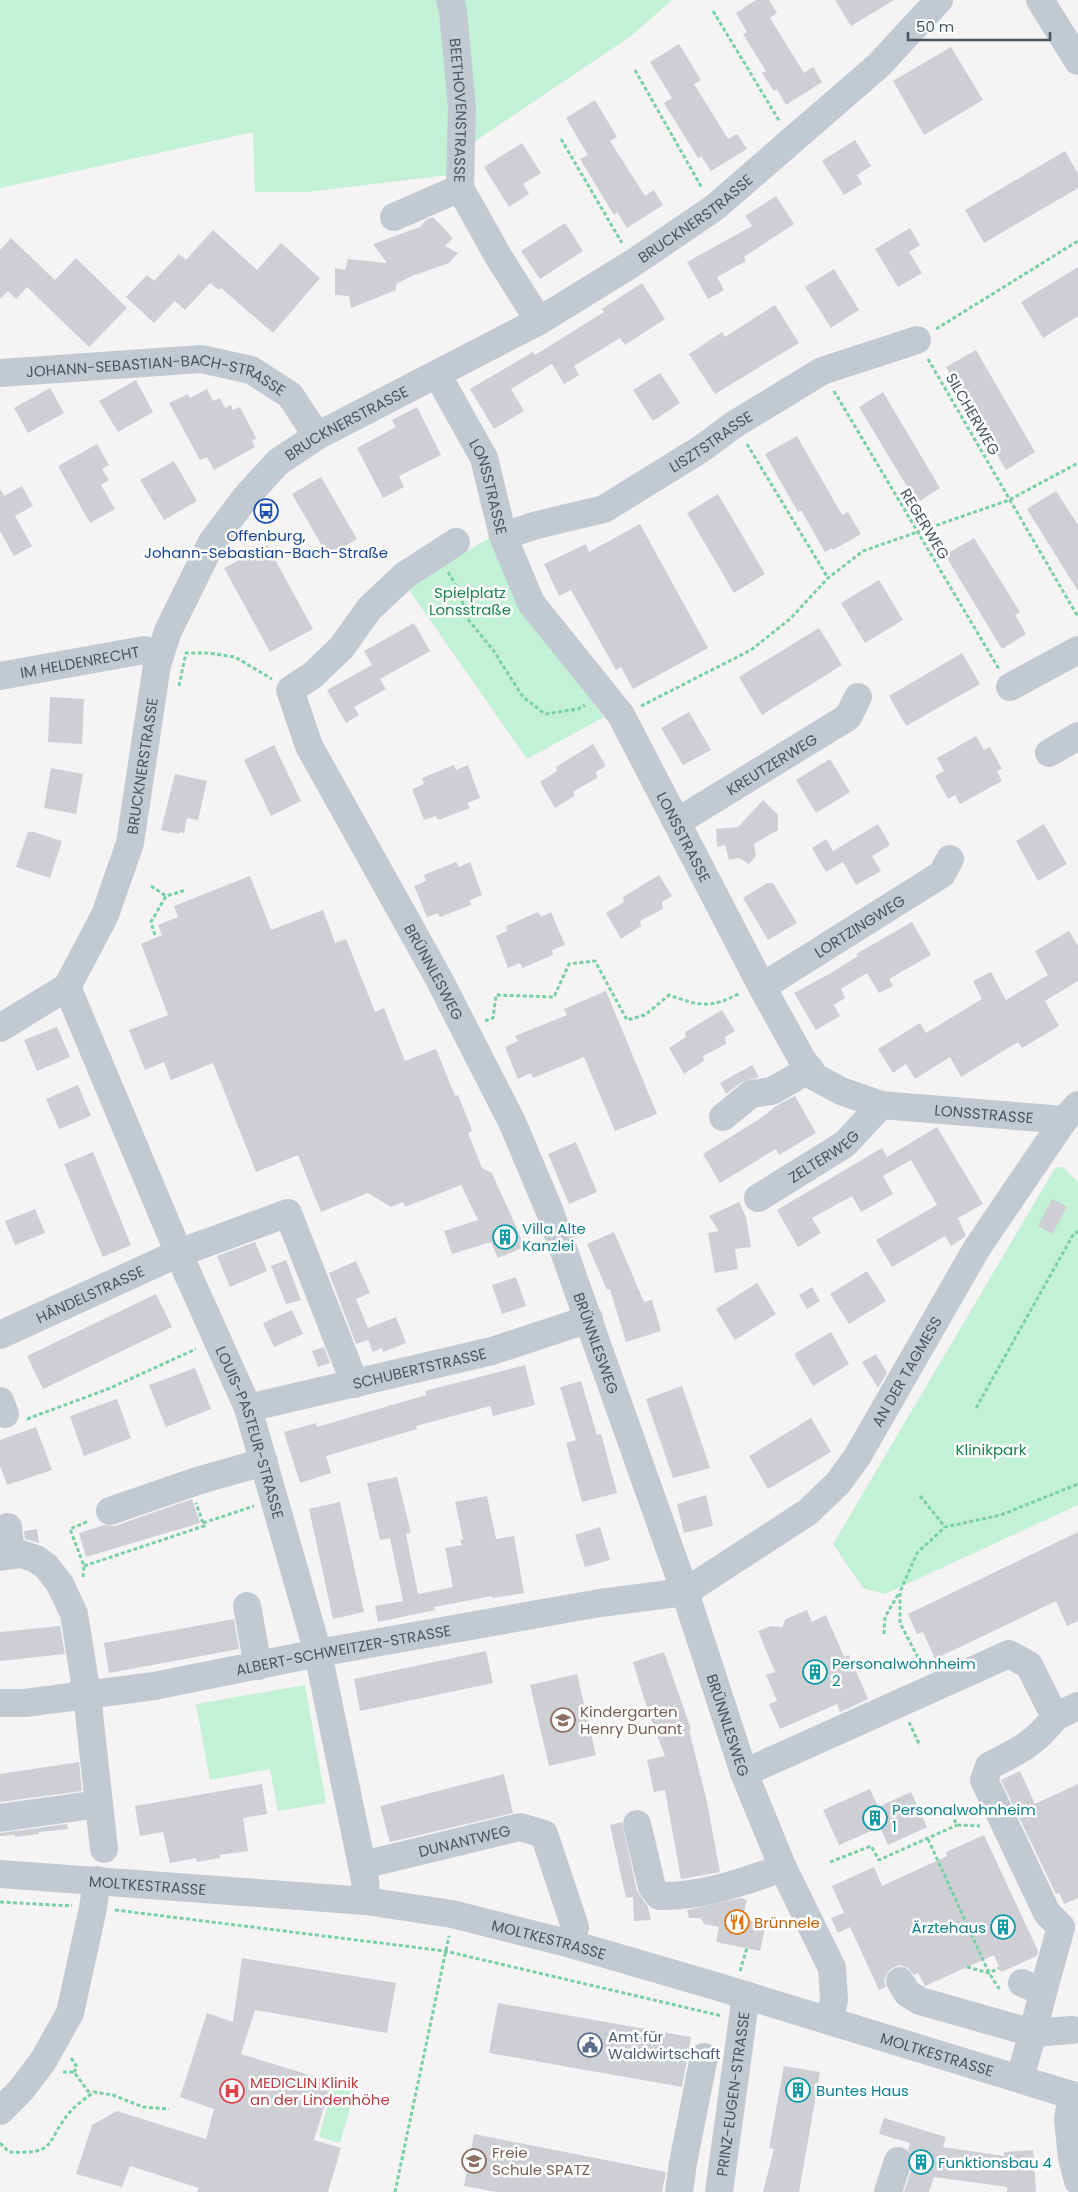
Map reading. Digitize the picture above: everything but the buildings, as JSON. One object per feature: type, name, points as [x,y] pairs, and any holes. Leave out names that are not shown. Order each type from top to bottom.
[{"type":"street","name":"BEETHOVENSTRASSE","points":[[450,0],[453,11],[462,108],[460,188],[498,256],[539,321]]},
{"type":"street","name":"BRUCKNERSTRASSE","points":[[67,987],[105,916],[130,843],[152,694],[160,655],[168,631],[212,542],[246,497],[278,462],[317,436],[539,321],[633,263],[714,208],[879,65],[939,0]]},
{"type":"street","points":[[1040,0],[1078,61]]},
{"type":"street","points":[[394,217],[460,188]]},
{"type":"street","name":"LISZTSTRASSE","points":[[503,536],[537,525],[604,510],[701,449],[735,424],[822,371],[917,340]]},
{"type":"street","name":"JOHANN-SEBASTIAN-BACH-STRASSE","points":[[0,374],[201,359],[251,370],[290,394],[317,436]]},
{"type":"street","name":"LONSSTRASSE","points":[[437,374],[484,458],[503,536],[531,603],[613,704],[678,822],[760,984],[815,1077],[841,1091],[881,1105],[1073,1120]]},
{"type":"street","points":[[290,690],[312,675],[342,647],[369,609],[405,575],[446,549]]},
{"type":"street","name":"IM HELDENRECHT","points":[[0,676],[144,650],[160,655]]},
{"type":"street","points":[[1010,687],[1078,650]]},
{"type":"street","name":"BRÜNNLESWEG","points":[[290,690],[308,746],[438,979],[512,1122],[550,1212],[685,1592],[744,1773],[783,1868],[832,1968],[834,2000],[829,2021]]},
{"type":"street","name":"KREUTZERWEG","points":[[678,822],[848,717],[858,697]]},
{"type":"street","points":[[1049,752],[1078,736]]},
{"type":"street","name":"LORTZINGWEG","points":[[760,984],[942,874],[950,859]]},
{"type":"street","points":[[0,1028],[67,987]]},
{"type":"street","name":"LOUIS-PASTEUR-STRASSE","points":[[67,987],[179,1253],[248,1408],[318,1653],[361,1860],[366,1901]]},
{"type":"street","points":[[723,1117],[751,1094],[772,1091],[810,1069]]},
{"type":"street","name":"ZELTERWEG","points":[[758,1198],[846,1144],[881,1105]]},
{"type":"street","name":"AN DER TAGMESS","points":[[685,1592],[808,1512],[838,1484],[857,1456],[976,1248],[1073,1120]]},
{"type":"street","name":"HÄNDELSTRASSE","points":[[0,1335],[179,1253],[288,1212],[355,1384]]},
{"type":"street","name":"SCHUBERTSTRASSE","points":[[248,1408],[492,1351],[589,1319]]},
{"type":"street","points":[[110,1511],[264,1462]]},
{"type":"street","points":[[8,1527],[6,1556],[21,1554],[36,1559],[46,1566],[60,1584],[72,1608],[87,1695],[104,1849]]},
{"type":"street","name":"ALBERT-SCHWEITZER-STRASSE","points":[[0,1703],[25,1703],[154,1686],[318,1653],[600,1602],[685,1592]]},
{"type":"street","points":[[247,1606],[258,1666]]},
{"type":"street","points":[[744,1773],[1009,1654],[1029,1665],[1070,1717],[1044,1731],[1022,1750],[989,1766],[984,1780],[1047,1913],[1069,1923],[1022,1989],[1034,2032],[1020,2077]]},
{"type":"street","points":[[0,1818],[99,1804]]},
{"type":"street","points":[[637,1824],[652,1887],[659,1896],[681,1896],[729,1886],[783,1868]]},
{"type":"street","name":"DUNANTWEG","points":[[361,1860],[375,1862],[520,1827],[544,1834],[575,1927],[571,1944]]},
{"type":"street","name":"MOLTKESTRASSE","points":[[0,1874],[366,1901],[452,1914],[571,1944],[1020,2077],[1075,2096]]},
{"type":"street","points":[[0,2111],[21,2090],[43,2061],[70,2013],[78,1910],[97,1880]]},
{"type":"street","points":[[900,1981],[907,1993],[920,2001],[1034,2032],[1072,2030]]},
{"type":"street","name":"PRINZ-EUGEN-STRASSE","points":[[718,2192],[743,1996]]},
{"type":"street","points":[[679,2192],[704,2057]]},
{"type":"street","points":[[1075,2096],[1068,2119],[1072,2158],[1078,2181]]},
{"type":"street","points":[[888,2192],[898,2161]]},
{"type":"path","points":[[713,11],[792,142]]},
{"type":"path","points":[[635,70],[714,208]]},
{"type":"path","points":[[561,139],[633,263]]},
{"type":"path","points":[[917,340],[1078,242]]},
{"type":"path","name":"SILCHERWEG","points":[[917,340],[1078,616]]},
{"type":"path","name":"REGERWEG","points":[[822,371],[1010,687]]},
{"type":"path","points":[[735,424],[828,578]]},
{"type":"path","points":[[446,549],[466,617],[493,650],[522,697],[545,714],[613,704],[672,692],[751,650],[790,619],[828,578],[863,550],[1009,500],[1078,462]]},
{"type":"path","points":[[179,688],[186,653],[208,653],[235,657],[290,690]]},
{"type":"path","points":[[152,886],[166,896]]},
{"type":"path","points":[[155,935],[151,922],[166,896],[186,890]]},
{"type":"path","points":[[463,1028],[493,1018],[496,995],[554,997],[569,964],[595,961],[627,1020],[644,1015],[669,995],[698,1005],[726,1001],[760,984]]},
{"type":"path","points":[[976,1408],[1074,1233],[1078,1232]]},
{"type":"path","points":[[10,1412],[108,1389],[216,1338]]},
{"type":"path","points":[[190,1484],[203,1524]]},
{"type":"path","points":[[884,1634],[884,1618],[900,1592],[917,1553],[945,1527],[1000,1515],[1078,1484]]},
{"type":"path","points":[[920,1496],[945,1527]]},
{"type":"path","points":[[84,1566],[204,1526],[203,1524],[274,1499]]},
{"type":"path","points":[[72,1608],[83,1598],[84,1566],[70,1528],[110,1511]]},
{"type":"path","points":[[900,1592],[900,1623],[933,1687]]},
{"type":"path","points":[[948,1808],[957,1825]]},
{"type":"path","points":[[830,1862],[872,1846],[879,1860],[957,1825],[987,1826],[1002,1819]]},
{"type":"path","points":[[928,1839],[989,1973]]},
{"type":"path","points":[[0,1902],[445,1951],[743,1996],[747,1948]]},
{"type":"path","points":[[395,2192],[450,1932]]},
{"type":"path","points":[[967,1967],[989,1973],[1022,1989]]},
{"type":"path","points":[[989,1973],[999,1968]]},
{"type":"path","points":[[67,2056],[72,2058],[77,2067],[74,2072]]},
{"type":"path","points":[[61,2070],[64,2072],[74,2072]]},
{"type":"path","points":[[74,2072],[91,2095]]},
{"type":"path","points":[[0,2143],[9,2152],[32,2153],[47,2147],[69,2112],[94,2092],[113,2095],[143,2107],[169,2109]]},
{"type":"green space","points":[[0,0],[439,0],[448,66],[449,175],[307,192],[255,192],[253,132],[0,188]]},
{"type":"green space","points":[[457,0],[672,0],[631,36],[471,144]]},
{"type":"green space","name":"Spielplatz Lonsstraße","points":[[489,538],[521,610],[604,717],[527,759],[407,587]]},
{"type":"green space","name":"Klinikpark","points":[[1063,1167],[1078,1183],[1078,1505],[885,1594],[863,1588],[833,1544],[1055,1168]]},
{"type":"green space","points":[[305,1685],[326,1803],[278,1811],[270,1769],[210,1780],[196,1704]]},
{"type":"green space","points":[[333,2085],[355,2091],[340,2143],[319,2137]]},
{"type":"place","name":"Offenburg, Johann-Sebastian-Bach-Straße","points":[[266,511]]},
{"type":"place","name":"Villa Alte Kanzlei","points":[[505,1237]]},
{"type":"place","name":"Personalwohnheim 2","points":[[815,1672]]},
{"type":"place","name":"Kindergarten Henry Dunant","points":[[563,1720]]},
{"type":"place","name":"Personalwohnheim 1","points":[[875,1818]]},
{"type":"place","name":"Brünnele","points":[[737,1922]]},
{"type":"place","name":"Ärztehaus","points":[[1003,1927]]},
{"type":"place","name":"Amt für Waldwirtschaft","points":[[590,2045]]},
{"type":"place","name":"Buntes Haus","points":[[798,2090]]},
{"type":"place","name":"MEDICLIN Klinik an der Lindenhöhe","points":[[232,2091]]},
{"type":"place","name":"Freie Schule SPATZ","points":[[474,2161]]},
{"type":"place","name":"Funktionsbau 4","points":[[921,2162]]}]
